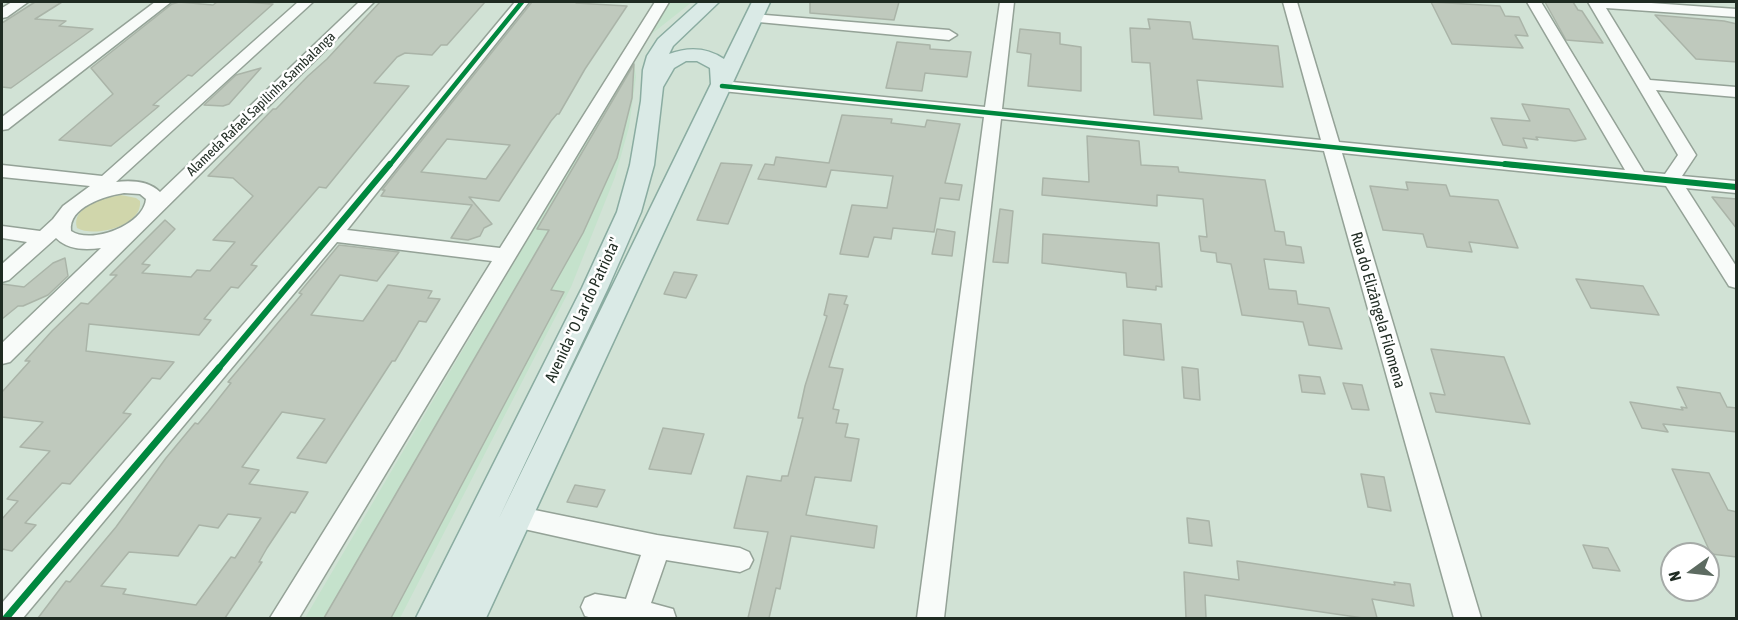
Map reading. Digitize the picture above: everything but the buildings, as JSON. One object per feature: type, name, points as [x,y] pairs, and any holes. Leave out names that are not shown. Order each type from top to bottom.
[{"type":"main road","name":"Avenida \"O Lar do Patriota\"","points":[[433,618],[595,288],[629,212],[642,165],[652,101],[653,70],[657,56],[665,43],[710,2]]},
{"type":"main road","name":"Avenida \"O Lar do Patriota\"","points":[[468,618],[757,10]]},
{"type":"main road","points":[[652,101],[659,73],[665,64],[673,58],[687,55],[701,54],[720,66],[722,86]]},
{"type":"street","points":[[2,14],[21,2]]},
{"type":"street","points":[[2,125],[163,2]]},
{"type":"street","points":[[2,275],[62,222],[70,210],[88,198],[306,2]]},
{"type":"street","name":"Alameda Rafael Sapilinha Sambalanga","points":[[2,356],[133,229],[146,220],[155,207],[367,2]]},
{"type":"street","points":[[6,618],[332,235],[522,2]]},
{"type":"street","points":[[284,618],[662,2]]},
{"type":"street","points":[[930,618],[1007,2]]},
{"type":"street","name":"Rua do Elizângela Filomena","points":[[1290,2],[1467,618]]},
{"type":"street","points":[[1534,2],[1637,175]]},
{"type":"street","points":[[1596,2],[1687,155],[1671,179]]},
{"type":"street","points":[[1596,2],[1737,13]]},
{"type":"street","points":[[757,10],[950,36]]},
{"type":"street","points":[[1645,84],[1737,92]]},
{"type":"street","points":[[722,86],[1637,175],[1737,187]]},
{"type":"street","points":[[2,171],[105,182]]},
{"type":"street","points":[[1671,179],[1737,281]]},
{"type":"street","points":[[88,198],[110,189],[137,187],[148,189],[154,194],[157,201],[155,207]]},
{"type":"street","name":"Alameda Rafael Sapilinha Sambalanga","points":[[62,222],[60,228],[63,236],[71,241],[84,243],[100,241],[133,229]]},
{"type":"street","points":[[2,232],[44,238]]},
{"type":"street","points":[[332,235],[506,256]]},
{"type":"street","points":[[515,518],[657,547],[740,560]]},
{"type":"street","points":[[634,614],[657,547]]},
{"type":"street","points":[[595,607],[663,618]]},
{"type":"shaded area","points":[[665,2],[692,2],[649,36],[639,49],[634,64],[636,77],[629,127],[615,177],[571,287],[400,618],[305,618],[578,154],[635,49]]},
{"type":"shaded area","points":[[121,195],[140,201],[139,210],[126,223],[116,228],[94,232],[77,228],[76,221],[79,214],[90,204]]},
{"type":"cycle path","points":[[6,618],[332,235],[522,2]]},
{"type":"cycle path","points":[[722,86],[1736,187]]}]
